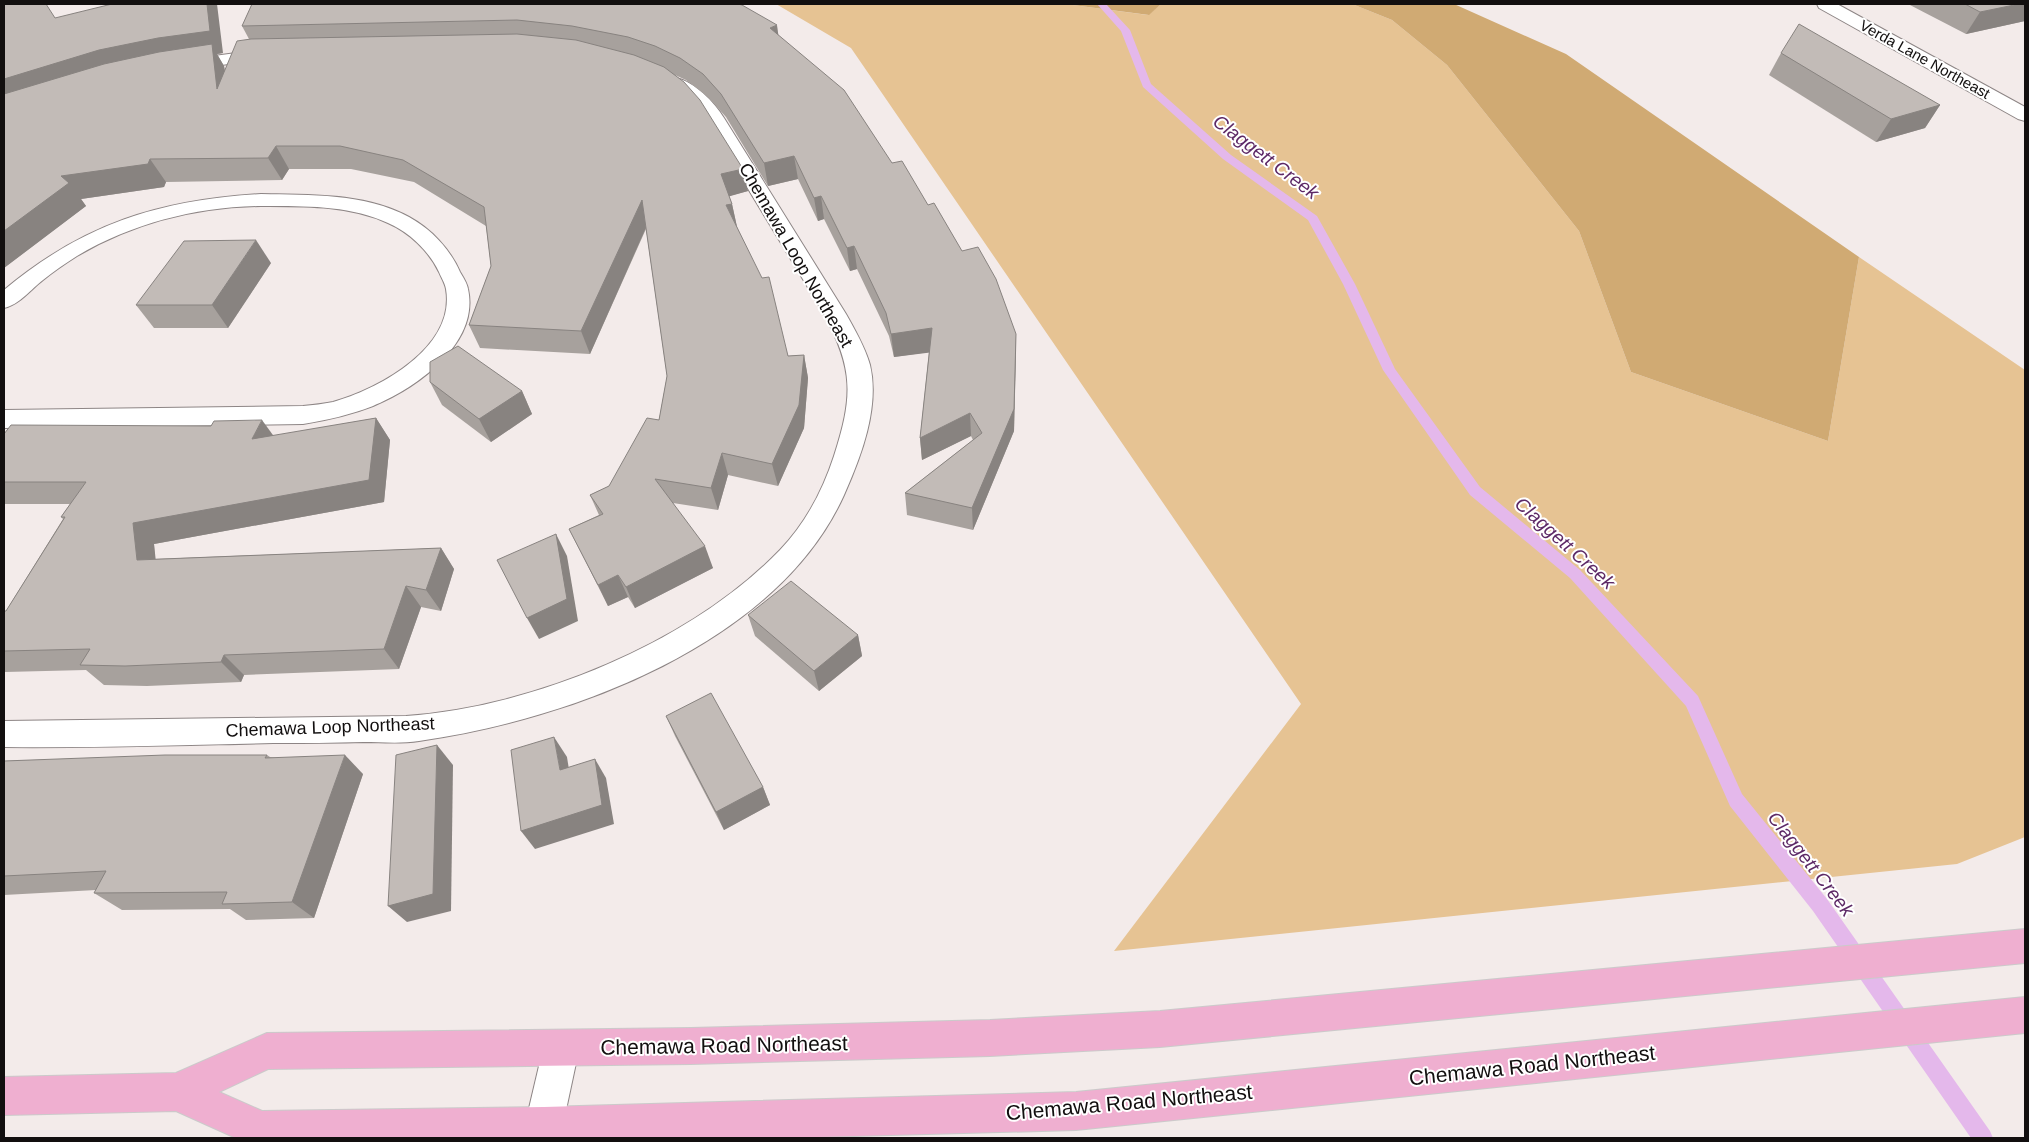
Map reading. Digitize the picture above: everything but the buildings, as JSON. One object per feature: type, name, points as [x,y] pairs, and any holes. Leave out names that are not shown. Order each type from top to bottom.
[{"type":"main road","name":"Chemawa Road Northeast","points":[[4,1096],[177,1092],[267,1051],[561,1049],[990,1038],[1160,1029],[1364,1011],[1756,970],[2025,946]]},
{"type":"main road","name":"Chemawa Road Northeast","points":[[177,1092],[261,1130],[543,1132],[1076,1111],[2025,1015]]},
{"type":"street","name":"Verda Lane Northeast","points":[[1825,4],[2025,115]]},
{"type":"street","points":[[162,69],[254,55],[291,52]]},
{"type":"street","name":"Chemawa Loop Northeast","points":[[4,734],[416,728],[486,716],[548,699],[599,681],[645,660],[690,637],[743,600],[784,564],[814,528],[830,500],[844,464],[854,429],[859,401],[859,369],[838,320],[715,118],[698,99],[677,84],[655,74]]},
{"type":"street","points":[[4,301],[26,281],[54,260],[82,243],[144,217],[215,203],[285,200],[334,202],[369,209],[396,218],[418,232],[435,248],[451,270],[457,286],[459,313],[450,336],[432,359],[406,379],[374,395],[341,408],[303,415],[4,419]]},
{"type":"street","points":[[543,1132],[561,1049]]},
{"type":"shaded area","points":[[776,4],[1065,4],[1148,15],[1161,4],[1352,4],[1392,20],[1447,65],[1579,231],[1631,372],[1828,441],[1859,257],[2025,370],[2025,837],[1957,864],[1114,951],[1301,704],[851,48]]},
{"type":"shaded area","points":[[1065,4],[1161,4],[1149,15]]},
{"type":"shaded area","points":[[1352,4],[1454,4],[1566,54],[1859,257],[1828,441],[1631,372],[1579,231],[1447,65],[1392,20]]},
{"type":"waterway","name":"Claggett Creek","points":[[1101,4],[1125,30],[1147,85],[1227,157],[1313,218],[1349,284],[1389,370],[1475,491],[1575,574],[1692,701],[1736,800],[1820,905],[1983,1138]]}]
